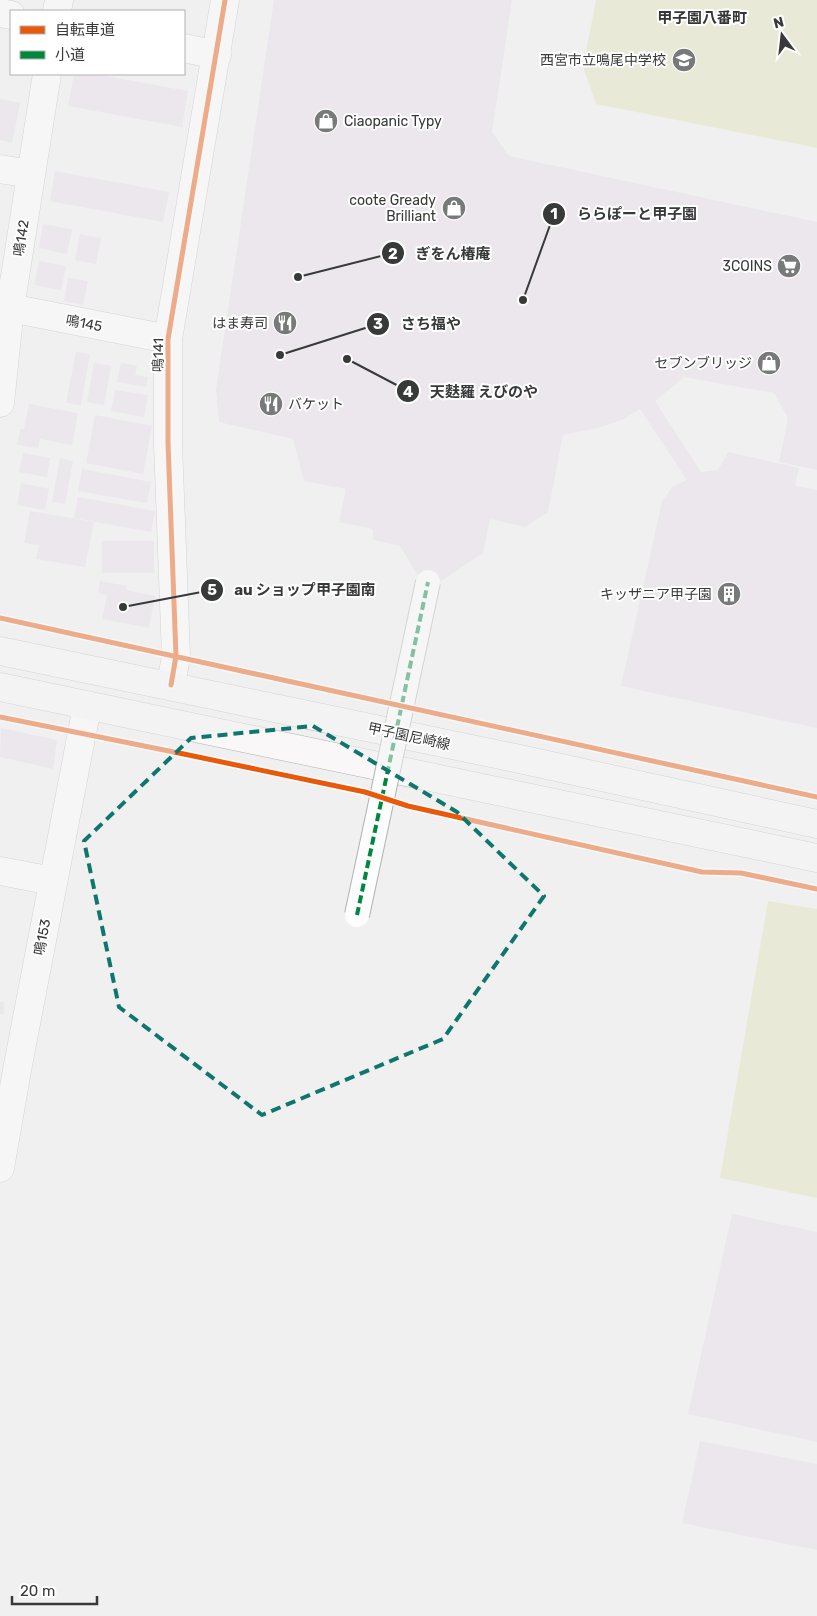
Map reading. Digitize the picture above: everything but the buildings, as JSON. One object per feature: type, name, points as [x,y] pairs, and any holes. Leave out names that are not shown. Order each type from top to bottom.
[{"type":"main road","name":"甲子園尼崎線","points":[[0,651],[171,685],[817,824]]},
{"type":"main road","points":[[0,687],[86,707],[817,858]]},
{"type":"street","name":"鳴141","points":[[171,685],[176,656],[168,443],[168,339],[225,0]]},
{"type":"street","points":[[185,48],[217,55]]},
{"type":"street","name":"鳴142","points":[[0,404],[5,307],[31,174],[47,75]]},
{"type":"street","points":[[0,168],[31,174]]},
{"type":"street","name":"鳴145","points":[[5,307],[168,339]]},
{"type":"street","points":[[357,915],[428,582]]},
{"type":"street","name":"鳴153","points":[[0,1168],[8,1068],[53,881],[86,707]]},
{"type":"street","points":[[0,871],[53,881]]},
{"type":"highlighted area","points":[[313,726],[457,812],[544,896],[443,1039],[262,1115],[119,1007],[84,841],[191,738]]},
{"type":"green space","name":"西宮市立鳴尾中学校","points":[[596,0],[817,0],[817,148],[596,104],[583,67]]},
{"type":"green space","points":[[768,901],[817,909],[817,1198],[720,1178]]},
{"type":"marked path","points":[[357,915],[428,582]]},
{"type":"cycle path","points":[[171,685],[176,656],[168,443],[168,339],[225,0]]},
{"type":"cycle path","points":[[0,618],[817,797]]},
{"type":"cycle path","points":[[0,717],[365,792],[408,806],[702,872],[741,873],[817,889]]},
{"type":"place","name":"西宮市立鳴尾中学校","points":[[684,60]]},
{"type":"place","name":"Ciaopanic Typy","points":[[326,121]]},
{"type":"place","name":"coote Gready Brilliant","points":[[454,208]]},
{"type":"place","name":"3COINS","points":[[789,266]]},
{"type":"place","name":"ぎをん椿庵","points":[[298,277]]},
{"type":"place","name":"ららぽーと甲子園","points":[[523,300]]},
{"type":"place","name":"はま寿司","points":[[285,323]]},
{"type":"place","name":"さち福や","points":[[280,355]]},
{"type":"place","name":"天麩羅 えびのや","points":[[347,359]]},
{"type":"place","name":"セブンブリッジ","points":[[769,363]]},
{"type":"place","name":"バケット","points":[[271,404]]},
{"type":"place","name":"キッザニア甲子園","points":[[729,594]]},
{"type":"place","name":"au ショップ甲子園南","points":[[123,607]]},
{"type":"district","name":"甲子園八番町","points":[[702,18]]}]
